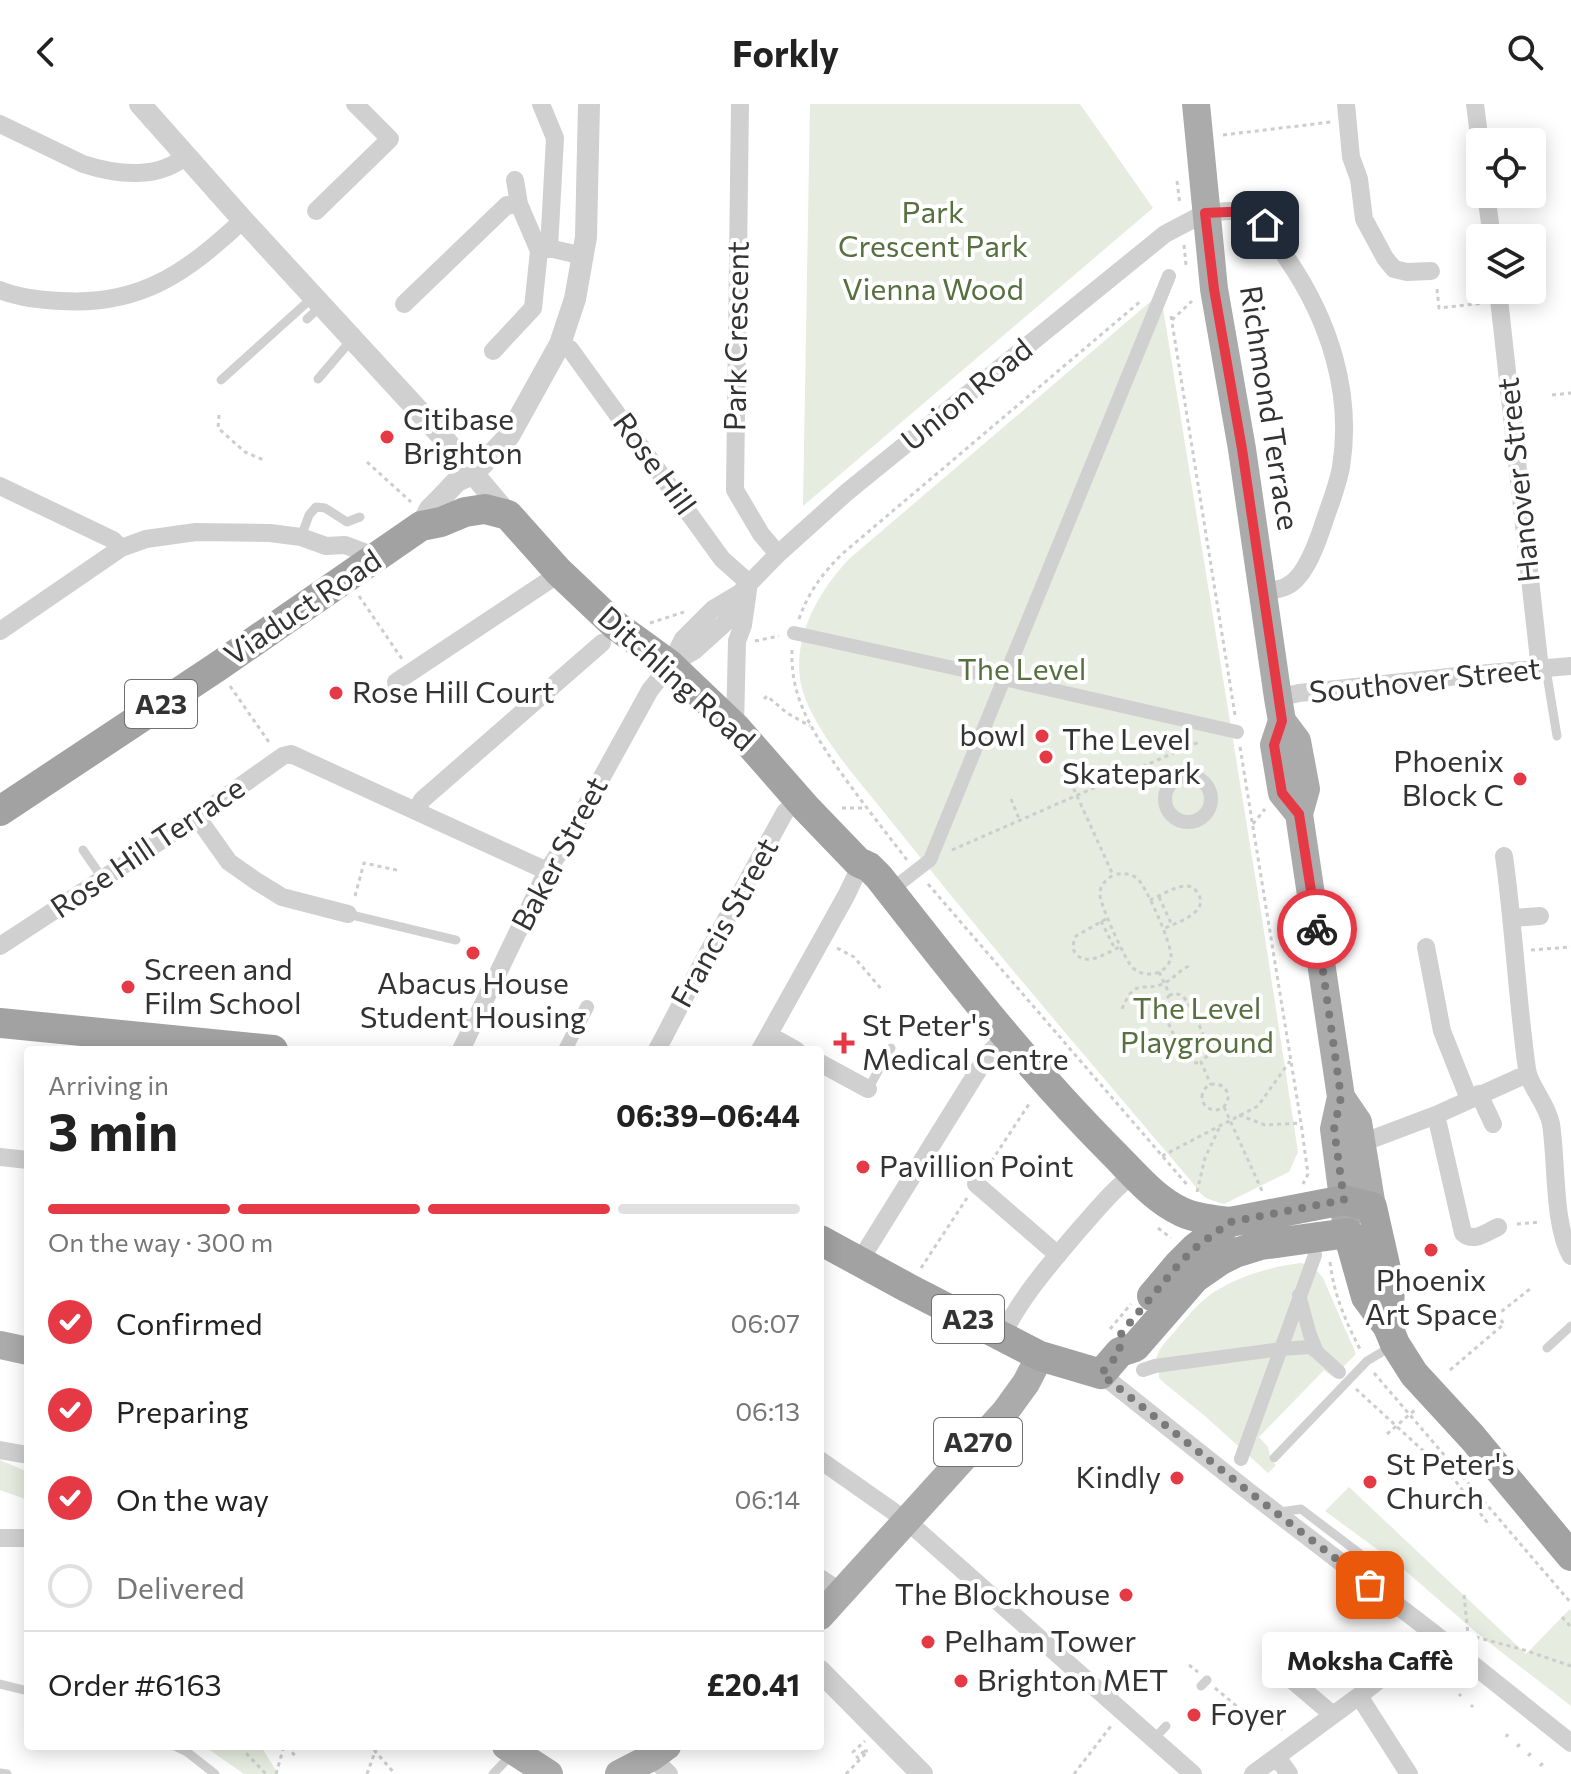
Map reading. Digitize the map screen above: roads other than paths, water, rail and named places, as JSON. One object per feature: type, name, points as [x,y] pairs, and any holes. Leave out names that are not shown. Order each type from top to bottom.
[{"type":"highway","name":"A23","points":[[416,514],[441,522],[465,512],[485,509],[508,515]]},
{"type":"highway","name":"Viaduct Road","points":[[0,811],[377,557],[416,514]]},
{"type":"highway","name":"Ditchling Road","points":[[508,515],[558,571],[615,625],[670,665],[735,727],[798,800],[858,862],[869,867],[1012,1042],[1089,1129],[1134,1174],[1156,1195],[1181,1212],[1230,1222]]},
{"type":"highway","points":[[0,1023],[144,1043],[199,1046]]},
{"type":"highway","points":[[1121,1365],[1119,1339],[1122,1332],[1179,1264],[1230,1222],[1363,1207],[1390,1287],[1392,1335]]},
{"type":"highway","points":[[1121,1365],[1187,1286],[1221,1260],[1261,1245],[1348,1233],[1366,1297],[1414,1374],[1472,1437],[1571,1556]]},
{"type":"highway","name":"A23","points":[[824,1242],[1040,1356],[1121,1365]]},
{"type":"main road","name":"Richmond Terrace","points":[[1196,104],[1214,289],[1242,449],[1280,710],[1274,745],[1282,793],[1299,814],[1341,1097],[1334,1129],[1363,1207]]},
{"type":"main road","name":"Richmond Terrace","points":[[1341,1097],[1358,1122],[1362,1140],[1363,1207]]},
{"type":"main road","points":[[1348,1233],[1363,1207]]},
{"type":"main road","points":[[0,1345],[24,1350]]},
{"type":"main road","name":"A270","points":[[830,1585],[907,1521],[1005,1412],[1026,1383],[1040,1356]]},
{"type":"main road","points":[[508,1759],[549,1774]]},
{"type":"main road","points":[[619,1774],[663,1759]]},
{"type":"street","points":[[319,201],[390,139],[355,104]]},
{"type":"street","points":[[493,351],[533,308],[544,249],[555,138],[541,104]]},
{"type":"street","name":"Viaduct Road","points":[[416,514],[430,509],[457,481],[474,473],[502,445],[560,344],[575,299],[588,217],[589,104]]},
{"type":"street","name":"Park Crescent","points":[[740,104],[735,490],[761,534],[778,554]]},
{"type":"street","points":[[1475,104],[1478,128]]},
{"type":"street","name":"Ditchling Road","points":[[151,107],[187,155],[315,307],[353,338],[508,515]]},
{"type":"street","points":[[1347,112],[1351,157],[1359,179],[1364,219],[1394,269],[1431,271]]},
{"type":"street","points":[[0,124],[83,164],[125,173],[159,171],[175,165],[187,155]]},
{"type":"street","points":[[515,180],[519,204],[544,249]]},
{"type":"street","points":[[404,304],[507,205],[519,204]]},
{"type":"street","points":[[1205,213],[1251,211],[1265,225],[1314,304],[1334,354],[1341,388],[1343,423],[1340,467],[1321,534],[1297,579],[1288,586],[1263,592]]},
{"type":"street","name":"Union Road","points":[[670,665],[683,639],[713,609],[744,588],[847,492],[1165,234],[1205,213]]},
{"type":"street","points":[[0,290],[14,296],[83,303],[118,298],[149,288],[180,271],[209,252],[243,220]]},
{"type":"street","points":[[544,249],[583,256]]},
{"type":"street","points":[[890,891],[930,860],[1169,276]]},
{"type":"street","name":"Hanover Street","points":[[1500,304],[1543,669]]},
{"type":"street","name":"Rose Hill","points":[[560,344],[570,349],[744,588]]},
{"type":"street","points":[[0,486],[113,540],[121,548]]},
{"type":"street","points":[[0,631],[121,548],[146,539],[196,532],[270,533],[301,537],[326,546],[345,545],[377,557]]},
{"type":"street","points":[[326,546],[341,563],[346,578]]},
{"type":"street","points":[[403,677],[548,581],[558,571]]},
{"type":"street","points":[[735,727],[737,641],[743,625],[744,588]]},
{"type":"street","points":[[794,633],[1237,732]]},
{"type":"street","points":[[547,871],[416,811],[422,800],[602,643]]},
{"type":"street","name":"Baker Street","points":[[463,1046],[501,953],[650,690],[670,665]]},
{"type":"street","name":"Southover Street","points":[[1280,710],[1299,693],[1571,666]]},
{"type":"street","name":"Rose Hill Terrace","points":[[0,946],[289,757],[416,811]]},
{"type":"street","name":"Francis Street","points":[[659,1046],[785,812],[798,800]]},
{"type":"street","points":[[197,817],[229,862],[282,897],[350,910]]},
{"type":"street","points":[[1504,856],[1513,918],[1527,1074],[1543,1101],[1550,1121],[1566,1221],[1566,1248],[1571,1256]]},
{"type":"street","points":[[764,1042],[846,896],[856,875],[858,862]]},
{"type":"street","points":[[1513,918],[1540,916]]},
{"type":"street","points":[[1426,947],[1442,1031],[1474,1096],[1493,1124]]},
{"type":"street","points":[[567,1046],[587,1007]]},
{"type":"street","points":[[859,1262],[989,1053],[995,1047],[1012,1042]]},
{"type":"street","points":[[824,1065],[868,1089]]},
{"type":"street","points":[[1362,1140],[1436,1115],[1527,1074]]},
{"type":"street","points":[[1436,1115],[1463,1233],[1475,1238],[1498,1227]]},
{"type":"street","points":[[0,1157],[24,1160]]},
{"type":"street","points":[[1002,1336],[1025,1295],[1115,1188],[1134,1174]]},
{"type":"street","points":[[976,1184],[1058,1255]]},
{"type":"street","points":[[1241,1459],[1315,1255]]},
{"type":"street","points":[[1299,1295],[1317,1352]]},
{"type":"street","points":[[1121,1365],[1155,1366],[1310,1347],[1343,1376]]},
{"type":"street","points":[[1121,1365],[1276,1513],[1571,1743]]},
{"type":"street","points":[[0,1450],[24,1454]]},
{"type":"street","points":[[824,1463],[907,1521],[1121,1712],[1160,1733],[1193,1774]]},
{"type":"street","points":[[0,1538],[24,1538]]},
{"type":"street","points":[[1253,1774],[1359,1696],[1418,1649],[1432,1632]]},
{"type":"street","points":[[1272,1663],[1333,1715]]},
{"type":"street","points":[[824,1675],[922,1774]]},
{"type":"street","points":[[1359,1696],[1409,1774]]},
{"type":"street","points":[[1274,1759],[1289,1774]]},
{"type":"lane","points":[[221,380],[315,307]]},
{"type":"lane","points":[[318,379],[353,338]]},
{"type":"lane","points":[[301,537],[309,515],[316,507],[325,508],[342,521],[360,517]]},
{"type":"lane","points":[[1543,669],[1557,736]]},
{"type":"lane","points":[[83,850],[103,879]]},
{"type":"lane","points":[[350,910],[456,940]]},
{"type":"lane","points":[[868,1089],[891,1048]]},
{"type":"lane","points":[[1547,1348],[1571,1326]]},
{"type":"lane","points":[[1274,1458],[1343,1376],[1367,1361],[1392,1335]]},
{"type":"lane","points":[[0,1684],[24,1690]]},
{"type":"lane","points":[[183,1750],[215,1774]]},
{"type":"lane","points":[[493,1774],[508,1759]]},
{"type":"lane","points":[[0,1773],[7,1774]]},
{"type":"place","name":"Citibase Brighton","points":[[387,437]]},
{"type":"place","name":"Rose Hill Court","points":[[336,693]]},
{"type":"place","name":"bowl","points":[[1042,736]]},
{"type":"place","name":"The Level Skatepark","points":[[1046,757]]},
{"type":"place","name":"Phoenix Block C","points":[[1520,779]]},
{"type":"place","name":"Abacus House Student Housing","points":[[473,953]]},
{"type":"place","name":"Screen and Film School","points":[[128,987]]},
{"type":"place","name":"St Peter's Medical Centre","points":[[844,1043]]},
{"type":"place","name":"Pavillion Point","points":[[863,1167]]},
{"type":"place","name":"Phoenix Art Space","points":[[1431,1250]]},
{"type":"place","name":"Kindly","points":[[1177,1478]]},
{"type":"place","name":"St Peter's Church","points":[[1370,1482]]},
{"type":"place","name":"Moksha Caffè","points":[[1370,1585]]},
{"type":"place","name":"The Blockhouse","points":[[1126,1595]]},
{"type":"place","name":"Pelham Tower","points":[[928,1642]]},
{"type":"place","name":"Brighton MET","points":[[961,1681]]},
{"type":"place","name":"Foyer","points":[[1194,1715]]},
{"type":"park label","name":"Park Crescent Park","points":[[933,230]]},
{"type":"park label","name":"Vienna Wood","points":[[933,290]]},
{"type":"park label","name":"The Level","points":[[1022,670]]},
{"type":"park label","name":"The Level Playground","points":[[1197,1026]]}]
